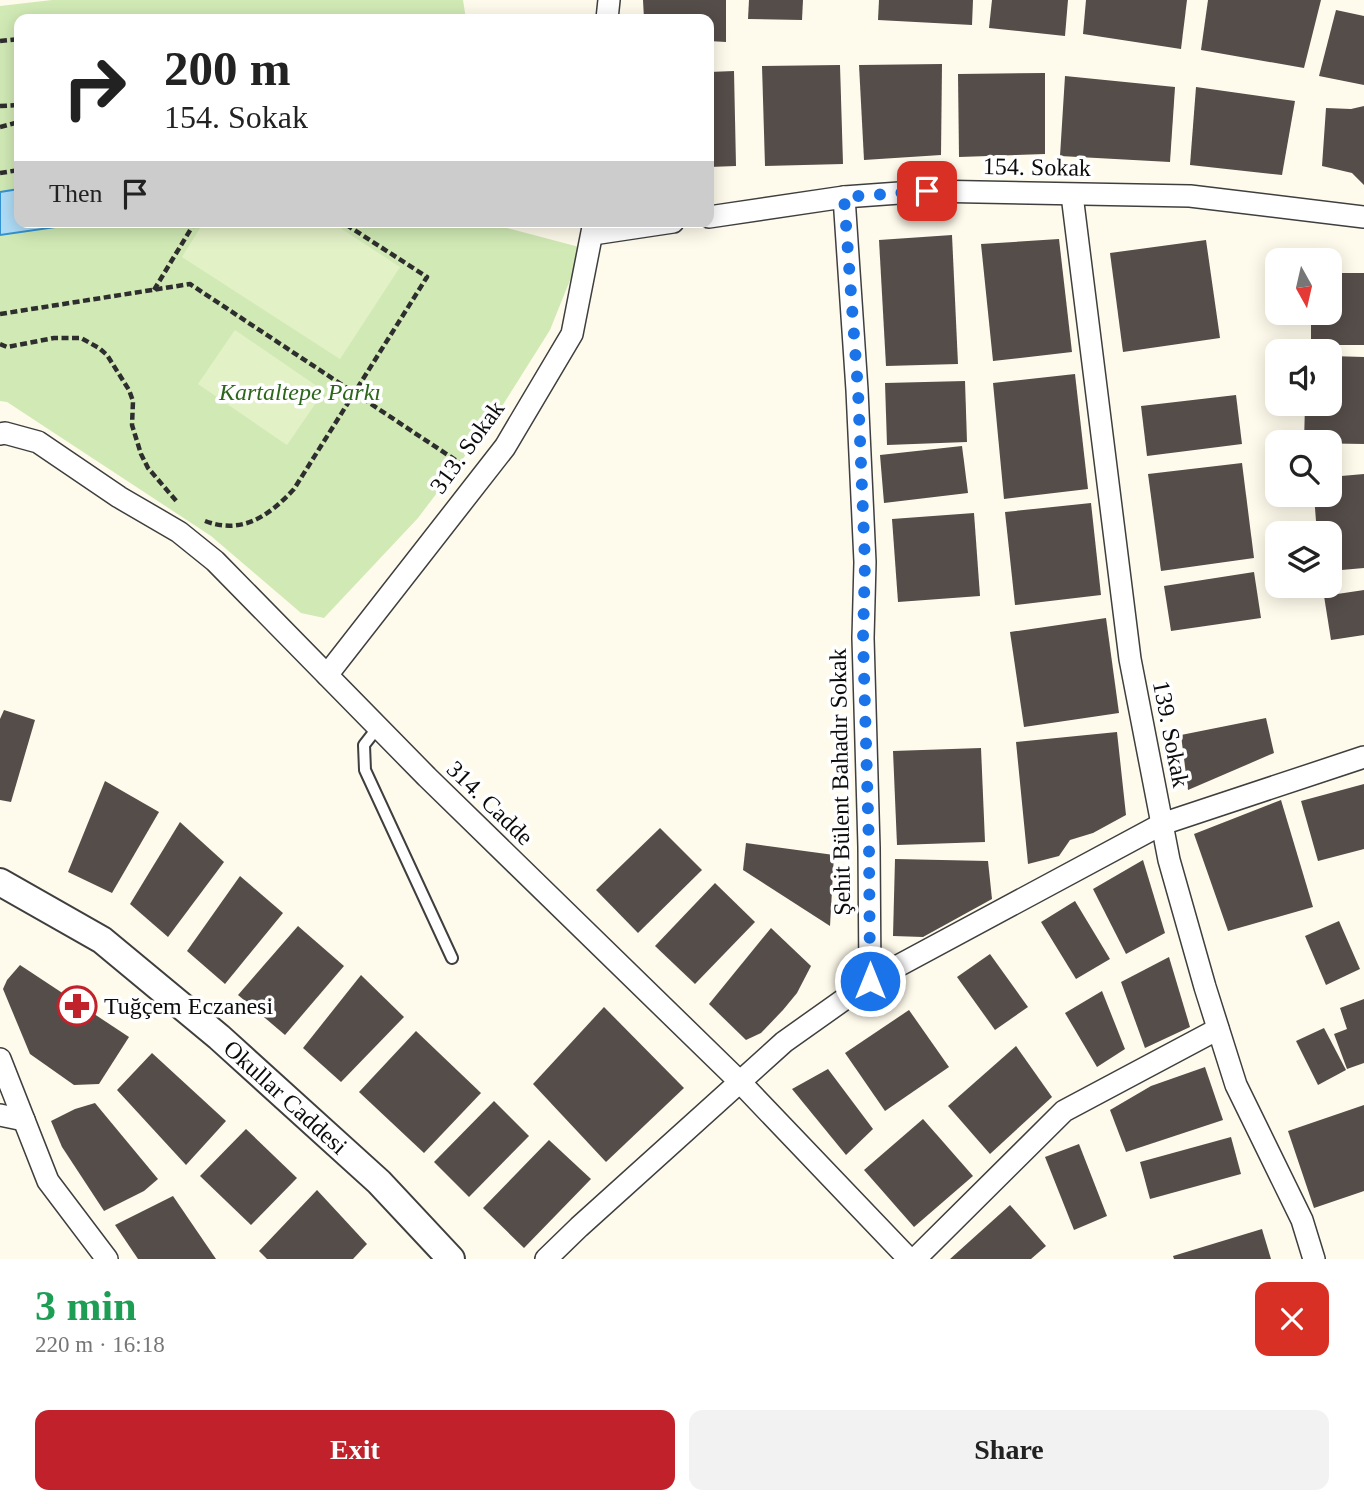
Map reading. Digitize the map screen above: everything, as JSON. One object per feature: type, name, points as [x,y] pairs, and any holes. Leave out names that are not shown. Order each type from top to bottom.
[{"type":"street","name":"154. Sokak","points":[[714,216],[844,197],[927,191],[1190,196],[1364,217]]},
{"type":"street","name":"139. Sokak","points":[[1072,195],[1130,659],[1172,873],[1236,1085],[1302,1220],[1314,1259]]},
{"type":"street","name":"Şehit Bülent Bahadır Sokak","points":[[844,197],[858,390],[865,562],[863,638],[870,981]]},
{"type":"street","name":"313. Sokak","points":[[327,675],[505,447],[572,334],[594,228]]},
{"type":"street","name":"314. Cadde","points":[[0,434],[38,442],[119,497],[179,532],[215,561],[378,727],[739,1081],[909,1259]]},
{"type":"street","points":[[546,1259],[784,1042],[870,981],[1162,824],[1364,757]]},
{"type":"street","name":"Okullar Caddesi","points":[[0,882],[102,940],[219,1037],[379,1182],[451,1259]]},
{"type":"street","points":[[915,1259],[1064,1111],[1218,1029]]},
{"type":"street","points":[[0,1059],[48,1181],[107,1259]]},
{"type":"street","points":[[0,1115],[24,1120]]},
{"type":"lane","points":[[378,727],[364,745],[366,770],[452,958]]},
{"type":"path","points":[[154,290],[191,228]]},
{"type":"path","points":[[199,520],[216,527],[246,524],[268,514],[294,489],[427,277],[351,228]]},
{"type":"path","points":[[0,314],[190,284],[481,477]]},
{"type":"path","points":[[0,344],[7,347],[54,338],[81,338],[107,355],[133,401],[132,425],[141,454],[148,468],[183,508]]},
{"type":"green space","name":"Kartaltepe Parkı","points":[[52,0],[463,0],[465,14],[14,14],[14,228],[507,228],[583,248],[550,330],[499,411],[418,518],[324,618],[301,613],[211,536],[7,402],[0,401],[0,6]]},
{"type":"green space","points":[[200,228],[340,228],[400,267],[340,359],[182,257]]},
{"type":"green space","points":[[235,330],[324,391],[287,445],[198,384]]},
{"type":"water","points":[[14,190],[14,228],[49,228],[0,235],[0,192]]},
{"type":"building","points":[[643,0],[726,0],[726,42],[714,41],[714,14],[644,14]]},
{"type":"building","points":[[749,0],[803,0],[802,20],[748,19]]},
{"type":"building","points":[[879,0],[973,0],[972,25],[878,20]]},
{"type":"building","points":[[992,0],[1068,0],[1065,36],[989,28]]},
{"type":"building","points":[[1086,0],[1187,0],[1181,49],[1083,34]]},
{"type":"building","points":[[1208,0],[1321,0],[1304,68],[1201,50]]},
{"type":"building","points":[[1336,10],[1364,16],[1364,85],[1319,76]]},
{"type":"building","points":[[942,64],[941,155],[864,160],[859,65]]},
{"type":"building","points":[[840,65],[843,164],[765,166],[762,66]]},
{"type":"building","points":[[734,71],[736,166],[714,167],[714,72]]},
{"type":"building","points":[[1045,73],[1045,154],[959,157],[958,74]]},
{"type":"building","points":[[1065,76],[1175,87],[1170,162],[1060,156]]},
{"type":"building","points":[[1196,87],[1295,101],[1282,175],[1190,165]]},
{"type":"building","points":[[1364,106],[1364,185],[1352,173],[1322,166],[1326,108],[1351,109]]},
{"type":"building","points":[[952,235],[958,364],[886,366],[879,240]]},
{"type":"building","points":[[1059,239],[1072,352],[993,361],[981,244]]},
{"type":"building","points":[[1206,240],[1220,338],[1123,352],[1110,253]]},
{"type":"building","points":[[1342,273],[1364,273],[1364,345],[1342,345],[1342,339],[1311,339],[1311,326],[1342,326]]},
{"type":"building","points":[[1342,356],[1364,357],[1364,444],[1342,444],[1342,430],[1304,430],[1305,416],[1342,416]]},
{"type":"building","points":[[1075,374],[1088,489],[1004,499],[993,383]]},
{"type":"building","points":[[965,381],[967,442],[887,445],[885,383]]},
{"type":"building","points":[[1236,395],[1242,444],[1147,456],[1141,406]]},
{"type":"building","points":[[962,446],[968,493],[884,503],[880,455]]},
{"type":"building","points":[[1242,463],[1254,558],[1161,571],[1148,474]]},
{"type":"building","points":[[1364,474],[1364,568],[1342,570],[1342,521],[1316,521],[1315,507],[1342,507],[1342,476]]},
{"type":"building","points":[[1091,503],[1101,595],[1015,605],[1005,512]]},
{"type":"building","points":[[974,513],[980,596],[898,602],[892,519]]},
{"type":"building","points":[[1254,572],[1261,618],[1171,631],[1164,586]]},
{"type":"building","points":[[1364,590],[1364,635],[1331,640],[1324,598],[1342,598],[1342,593]]},
{"type":"building","points":[[1106,618],[1119,713],[1024,727],[1010,632]]},
{"type":"building","points":[[4,710],[35,720],[11,802],[0,800],[0,719]]},
{"type":"building","points":[[1266,718],[1274,753],[1188,790],[1181,735]]},
{"type":"building","points":[[1117,732],[1126,815],[1093,833],[1070,840],[1059,856],[1028,864],[1016,742]]},
{"type":"building","points":[[981,748],[985,842],[897,845],[893,751]]},
{"type":"building","points":[[105,781],[159,812],[112,893],[68,872]]},
{"type":"building","points":[[1364,784],[1364,849],[1318,861],[1301,801]]},
{"type":"building","points":[[1281,800],[1313,907],[1228,931],[1194,834]]},
{"type":"building","points":[[180,822],[224,862],[168,937],[130,904]]},
{"type":"building","points":[[660,828],[702,870],[638,933],[596,890]]},
{"type":"building","points":[[746,843],[834,855],[830,926],[743,870]]},
{"type":"building","points":[[895,859],[988,861],[992,899],[923,937],[893,936]]},
{"type":"building","points":[[1143,860],[1165,933],[1126,954],[1093,889]]},
{"type":"building","points":[[240,876],[283,913],[225,984],[187,951]]},
{"type":"building","points":[[715,883],[755,922],[695,984],[655,946]]},
{"type":"building","points":[[1075,901],[1110,959],[1076,979],[1041,922]]},
{"type":"building","points":[[1339,921],[1360,969],[1326,985],[1305,936]]},
{"type":"building","points":[[298,926],[344,966],[285,1035],[238,995]]},
{"type":"building","points":[[771,928],[811,966],[797,993],[783,1010],[761,1033],[746,1040],[709,1004]]},
{"type":"building","points":[[990,954],[1028,1007],[995,1030],[957,977]]},
{"type":"building","points":[[1169,957],[1190,1027],[1145,1048],[1121,982]]},
{"type":"building","points":[[20,965],[129,1037],[99,1084],[74,1085],[30,1054],[3,989]]},
{"type":"building","points":[[361,975],[404,1017],[341,1082],[303,1048]]},
{"type":"building","points":[[1102,991],[1125,1049],[1097,1067],[1065,1013]]},
{"type":"building","points":[[1364,999],[1364,1063],[1347,1069],[1334,1034],[1347,1029],[1340,1008]]},
{"type":"building","points":[[604,1007],[684,1088],[606,1162],[533,1084]]},
{"type":"building","points":[[909,1010],[949,1067],[885,1111],[845,1053]]},
{"type":"building","points":[[1324,1028],[1346,1070],[1318,1085],[1296,1041]]},
{"type":"building","points":[[416,1031],[481,1093],[424,1153],[359,1092]]},
{"type":"building","points":[[1016,1046],[1052,1097],[990,1154],[948,1106]]},
{"type":"building","points":[[152,1053],[226,1121],[186,1165],[117,1090]]},
{"type":"building","points":[[1205,1067],[1223,1120],[1126,1152],[1110,1110],[1151,1086]]},
{"type":"building","points":[[828,1069],[873,1129],[846,1155],[792,1089]]},
{"type":"building","points":[[494,1101],[529,1136],[469,1197],[434,1162]]},
{"type":"building","points":[[95,1103],[158,1179],[144,1191],[104,1211],[62,1147],[51,1121]]},
{"type":"building","points":[[1364,1105],[1364,1191],[1314,1208],[1288,1131]]},
{"type":"building","points":[[923,1119],[973,1176],[914,1227],[864,1170]]},
{"type":"building","points":[[246,1129],[297,1178],[251,1225],[200,1176]]},
{"type":"building","points":[[1231,1137],[1241,1174],[1150,1199],[1140,1162]]},
{"type":"building","points":[[549,1140],[591,1179],[524,1248],[483,1208]]},
{"type":"building","points":[[1079,1144],[1107,1216],[1074,1230],[1045,1157]]},
{"type":"building","points":[[317,1190],[367,1244],[353,1259],[267,1259],[259,1251]]},
{"type":"building","points":[[173,1196],[216,1259],[138,1259],[115,1225]]},
{"type":"building","points":[[1010,1205],[1046,1246],[1031,1259],[950,1259]]},
{"type":"building","points":[[1262,1229],[1271,1259],[1174,1259],[1173,1256]]},
{"type":"place","name":"Tuğçem Eczanesi","points":[[77,1006]]},
{"type":"route","points":[[870,981],[863,638],[865,562],[858,390],[844,197],[927,191]]}]
